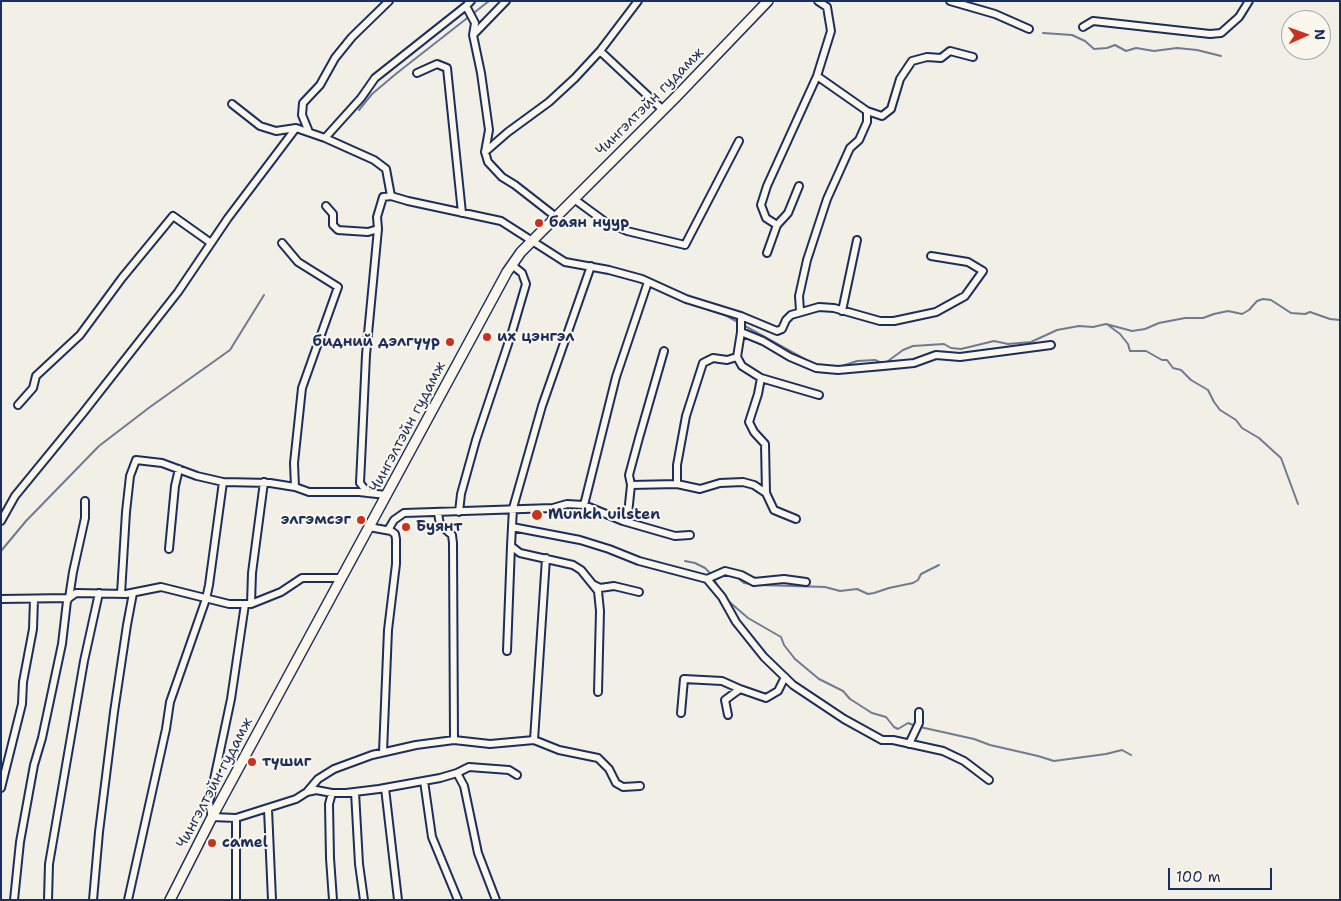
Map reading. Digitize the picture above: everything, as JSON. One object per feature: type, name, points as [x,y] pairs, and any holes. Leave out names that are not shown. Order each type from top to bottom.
[{"type":"main road","name":"Чингэлтэйн гудамж","points":[[170,900],[212,817],[512,265],[532,240],[663,110],[768,1]]},
{"type":"street","points":[[309,132],[302,115],[304,103],[320,84],[334,58],[352,37],[389,1]]},
{"type":"street","points":[[473,35],[506,1]]},
{"type":"street","points":[[485,152],[508,132],[549,102],[575,78],[600,51],[638,1]]},
{"type":"street","points":[[777,225],[766,218],[761,205],[766,186],[817,76],[831,31],[827,7],[818,1]]},
{"type":"street","points":[[950,1],[995,14],[1029,29]]},
{"type":"street","points":[[1083,27],[1093,21],[1210,34],[1220,33],[1239,17],[1249,1]]},
{"type":"street","points":[[326,138],[361,98],[375,78],[469,4],[475,23],[473,35],[481,73],[488,130],[485,152],[488,162],[497,174],[556,217]]},
{"type":"street","points":[[600,51],[663,110]]},
{"type":"street","points":[[817,76],[867,111],[882,116],[891,109],[900,80],[912,61],[926,57],[941,58],[950,51],[973,57]]},
{"type":"street","points":[[417,73],[437,64],[447,68],[462,213]]},
{"type":"street","points":[[232,104],[260,126],[276,131],[296,128],[326,138],[374,160],[386,169],[391,196]]},
{"type":"street","points":[[800,311],[799,296],[807,260],[827,199],[850,148],[859,140],[868,122],[867,111]]},
{"type":"street","points":[[1,521],[15,496],[178,292],[228,218],[296,128]]},
{"type":"street","points":[[574,199],[604,221],[627,231],[685,245],[739,141]]},
{"type":"street","points":[[768,252],[777,225],[788,213],[799,186]]},
{"type":"street","points":[[368,493],[360,484],[366,356],[378,229],[377,217],[383,197],[391,196],[501,221],[564,262],[609,270],[648,282],[686,299],[741,316],[777,331],[782,329],[791,314],[819,307],[880,321],[894,321],[936,312],[965,296],[983,271],[968,262],[931,256]]},
{"type":"street","points":[[326,206],[333,214],[333,225],[338,230],[368,232],[378,229]]},
{"type":"street","points":[[18,405],[33,388],[36,376],[80,335],[122,278],[173,216],[211,244]]},
{"type":"street","points":[[842,311],[857,240]]},
{"type":"street","points":[[282,243],[298,262],[338,287],[302,388],[294,463],[295,487]]},
{"type":"street","points":[[460,512],[461,494],[476,440],[526,284],[522,273],[512,265]]},
{"type":"street","points":[[507,651],[513,508],[542,406],[591,266]]},
{"type":"street","points":[[584,505],[616,377],[648,282]]},
{"type":"street","points":[[741,316],[741,332],[737,357],[742,366],[760,378],[818,395]]},
{"type":"street","points":[[741,332],[816,368],[838,370],[914,362],[936,355],[960,357],[1051,345]]},
{"type":"street","points":[[622,521],[628,514],[630,475],[636,447],[664,351]]},
{"type":"street","points":[[677,484],[676,465],[686,416],[703,363],[713,358],[727,360],[737,357]]},
{"type":"street","points":[[760,378],[758,394],[749,422],[754,432],[765,444],[766,492],[774,510],[796,519]]},
{"type":"street","points":[[121,594],[130,476],[136,460],[162,463],[197,476],[223,482],[264,482],[295,487],[310,492],[386,495]]},
{"type":"street","points":[[169,549],[175,486],[179,469]]},
{"type":"street","points":[[128,900],[170,702],[206,599],[223,482]]},
{"type":"street","points":[[264,482],[248,604],[210,803],[212,817],[236,818],[296,799],[306,792],[318,779],[334,768],[383,752],[454,740],[490,744],[534,740],[559,750],[598,758],[609,769],[616,783],[623,787],[640,786]]},
{"type":"street","points":[[630,484],[677,484],[700,489],[720,483],[743,482],[754,485],[766,492]]},
{"type":"street","points":[[14,900],[20,842],[34,764],[42,738],[62,644],[67,601],[85,518],[86,501]]},
{"type":"street","points":[[388,530],[394,520],[404,513],[460,512],[513,508],[546,509],[568,504],[584,505],[622,521],[675,536],[690,535]]},
{"type":"street","points":[[438,513],[440,525],[452,535],[453,543],[454,740]]},
{"type":"street","points":[[369,527],[388,530],[396,534],[396,564],[388,630],[383,752]]},
{"type":"street","points":[[512,527],[580,540],[639,561],[707,579],[722,597],[736,622],[764,657],[793,685],[844,720],[882,740],[893,740],[943,751],[964,760],[989,780]]},
{"type":"street","points":[[511,546],[520,553],[573,565],[581,570],[598,591],[600,610],[598,692]]},
{"type":"street","points":[[534,740],[546,558]]},
{"type":"street","points":[[707,579],[725,571],[741,575],[754,582],[784,579],[806,582]]},
{"type":"street","points":[[1,599],[69,598],[76,593],[121,594],[161,587],[229,604],[248,604],[281,592],[302,578],[342,578]]},
{"type":"street","points":[[593,585],[600,588],[614,586],[639,592]]},
{"type":"street","points":[[48,900],[49,864],[84,661],[99,593]]},
{"type":"street","points":[[93,900],[99,832],[114,712],[127,625],[134,593]]},
{"type":"street","points":[[1,788],[22,704],[23,682],[33,629],[34,599]]},
{"type":"street","points":[[681,714],[684,679],[722,681],[766,698],[778,691],[785,677]]},
{"type":"street","points":[[728,715],[725,700],[740,689]]},
{"type":"street","points":[[909,744],[919,723],[919,712]]},
{"type":"street","points":[[306,792],[316,790],[332,793],[355,792],[385,788],[457,773],[469,767],[509,770],[517,775]]},
{"type":"street","points":[[457,773],[464,786],[478,853],[496,900]]},
{"type":"street","points":[[424,781],[432,837],[458,900]]},
{"type":"street","points":[[385,788],[398,900]]},
{"type":"street","points":[[355,792],[359,864],[364,900]]},
{"type":"street","points":[[332,793],[329,804],[333,900]]},
{"type":"street","points":[[268,809],[272,900]]},
{"type":"street","points":[[236,818],[236,900]]},
{"type":"waterway","points":[[359,110],[372,94],[397,73],[489,1]]},
{"type":"waterway","points":[[1043,33],[1072,35],[1085,41],[1094,49],[1115,45],[1126,51],[1136,48],[1154,51],[1177,48],[1197,50],[1221,56]]},
{"type":"waterway","points":[[1,551],[26,521],[99,446],[230,350],[264,295]]},
{"type":"waterway","points":[[839,367],[857,361],[875,360],[884,364],[903,350],[913,346],[944,344],[951,348],[961,349],[994,341],[1008,344],[1031,342],[1057,330],[1079,326],[1093,327],[1106,324],[1132,331],[1145,329],[1159,323],[1185,318],[1203,318],[1228,311],[1242,314],[1249,310],[1257,301],[1263,299],[1271,300],[1291,313],[1305,314],[1310,312],[1330,319],[1340,320]]},
{"type":"waterway","points":[[689,303],[725,315],[810,362]]},
{"type":"waterway","points":[[1108,325],[1120,334],[1128,344],[1130,351],[1146,351],[1162,360],[1167,360],[1173,368],[1181,370],[1191,380],[1208,390],[1220,410],[1236,420],[1242,428],[1259,438],[1281,458],[1298,504]]},
{"type":"waterway","points":[[685,561],[695,563],[705,568],[711,574]]},
{"type":"waterway","points":[[759,585],[825,587],[840,591],[857,589],[868,594],[913,583],[918,580],[921,574],[939,565]]},
{"type":"waterway","points":[[714,580],[723,576],[730,576],[738,578],[744,583],[751,584]]},
{"type":"waterway","points":[[713,578],[721,591]]},
{"type":"waterway","points":[[726,599],[748,618],[781,637],[784,645],[795,659],[819,679],[843,691],[850,699],[872,713],[886,717],[898,729],[908,723],[916,726]]},
{"type":"waterway","points":[[920,727],[974,739],[990,745],[1054,761],[1122,750],[1131,755]]},
{"type":"place","name":"баян нуур","points":[[539,223]]},
{"type":"place","name":"их цэнгэл","points":[[487,337]]},
{"type":"place","name":"бидний дэлгүүр","points":[[450,342]]},
{"type":"place","name":"Munkh uilsten","points":[[537,515]]},
{"type":"place","name":"элгэмсэг","points":[[361,520]]},
{"type":"place","name":"Буянт","points":[[406,527]]},
{"type":"place","name":"түшиг","points":[[252,762]]},
{"type":"place","name":"camel","points":[[212,843]]}]
